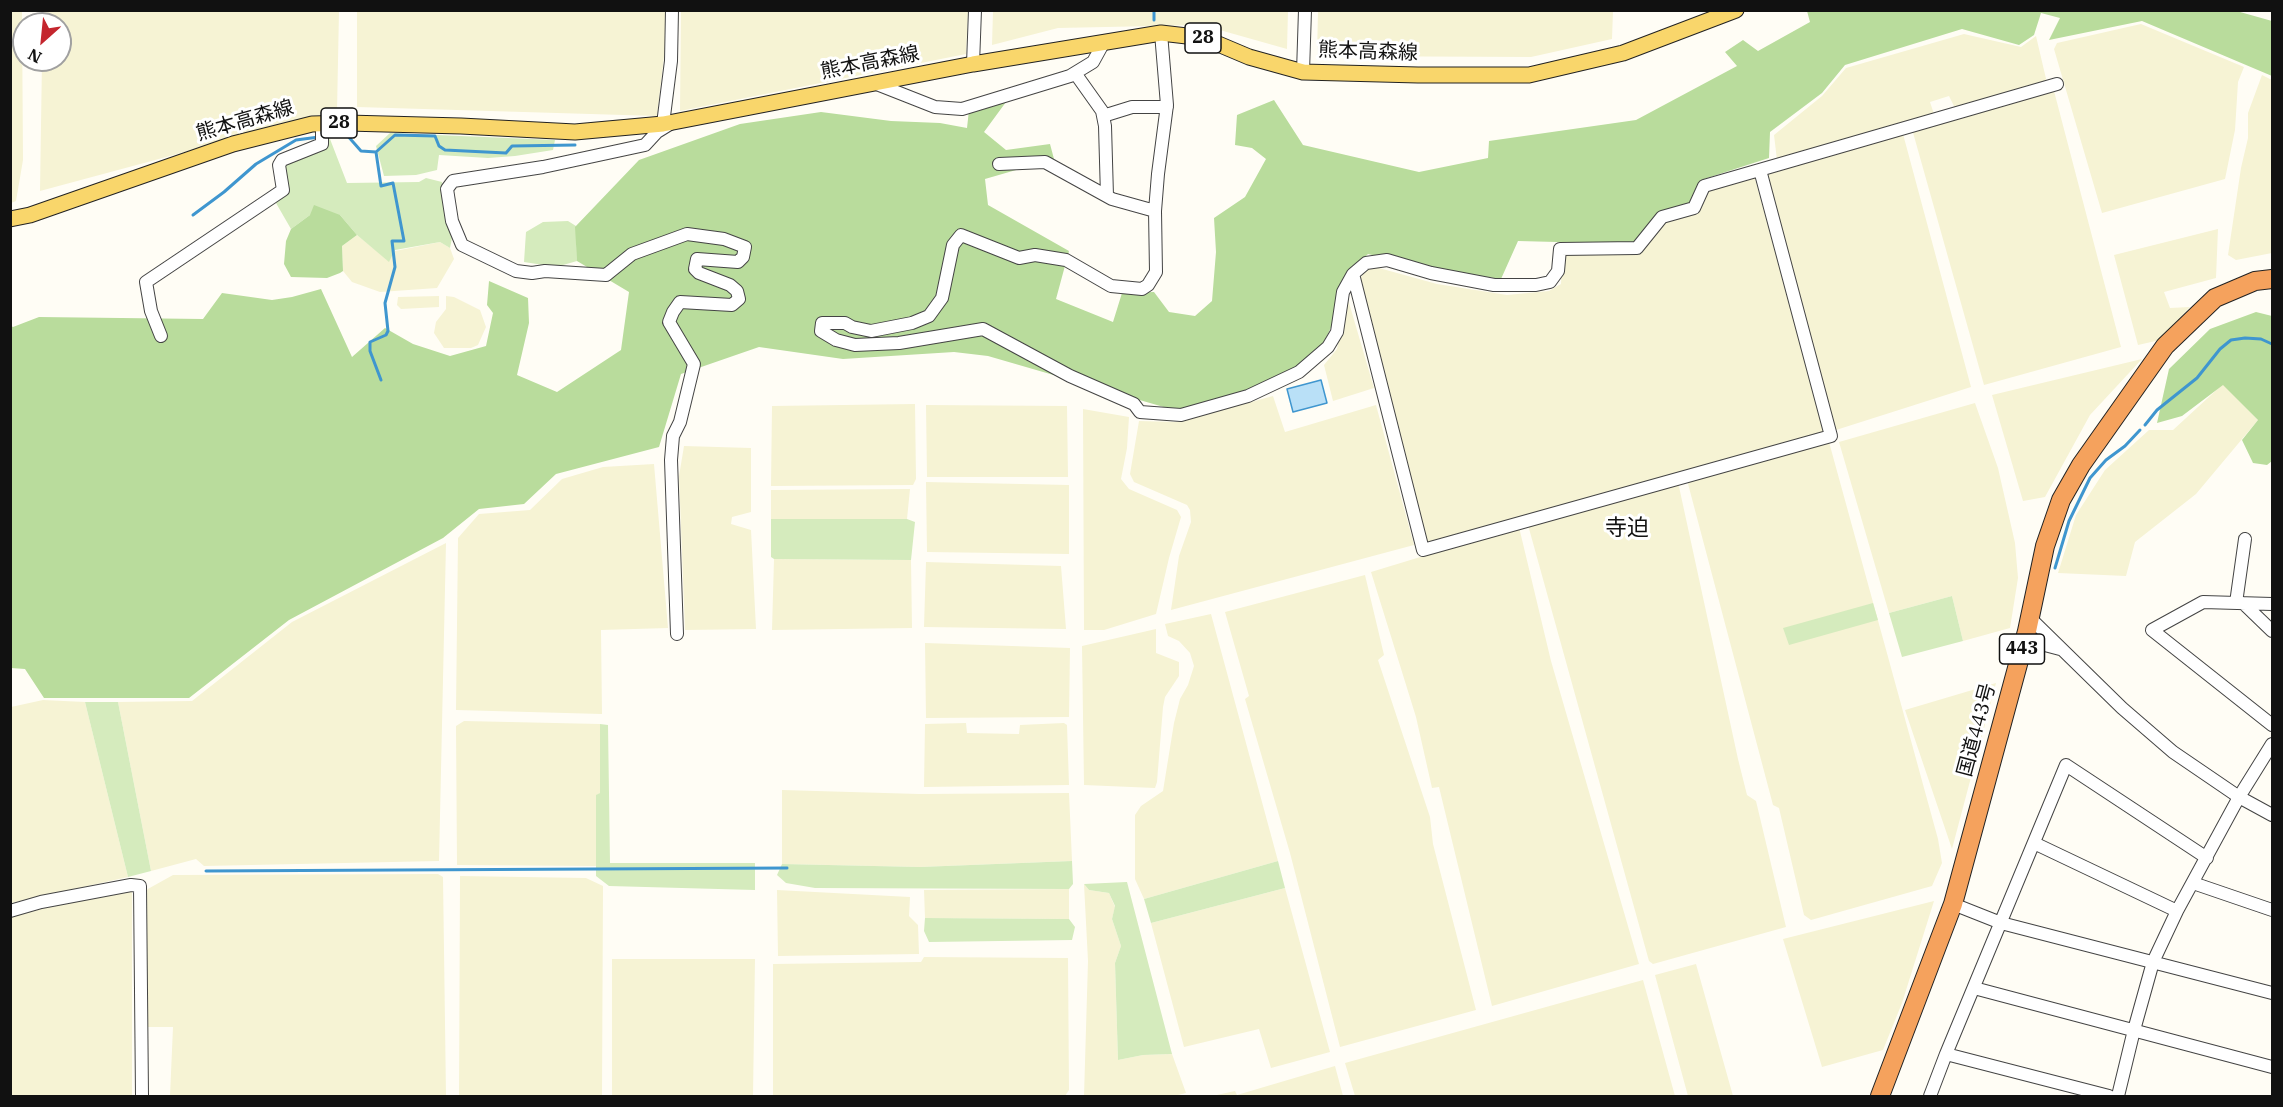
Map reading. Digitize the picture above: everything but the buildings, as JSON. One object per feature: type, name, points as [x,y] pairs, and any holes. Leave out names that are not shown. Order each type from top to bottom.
[{"type":"highway","name":"国道443号","points":[[1880,1096],[1953,904],[2020,657],[2045,546],[2061,500],[2081,465],[2164,346],[2215,298],[2254,281],[2272,279]]},
{"type":"main road","name":"熊本高森線","points":[[10,219],[30,215],[233,144],[312,124],[461,126],[575,132],[668,123],[973,64],[1161,33],[1204,38],[1249,57],[1303,72],[1529,75],[1623,53],[1736,10]]},
{"type":"street","points":[[672,10],[668,123],[645,145],[543,167],[453,181],[447,189],[452,221],[462,245],[516,270],[532,273],[545,271],[606,275],[632,254],[687,234],[724,239],[745,247],[743,257],[738,262],[697,259],[695,269],[699,273],[730,285],[737,291],[739,299],[732,305],[680,302],[669,322],[694,363],[680,422],[673,436],[671,460],[677,634]]},
{"type":"street","points":[[973,64],[975,10]]},
{"type":"street","points":[[1303,72],[1305,10]]},
{"type":"street","points":[[1161,33],[1167,107],[1155,211],[1156,272],[1148,285],[1142,289],[1111,286],[1066,260],[1035,255],[1019,258],[961,235],[953,245],[942,298],[929,316],[912,323],[871,331],[845,324],[822,323],[821,331],[836,340],[855,345],[899,343],[983,329],[1070,376],[1134,404],[1140,412],[1181,415],[1248,396],[1299,372],[1328,347],[1336,332],[1343,292],[1353,274],[1366,263],[1387,260],[1431,273],[1494,285],[1536,285],[1550,282],[1558,271],[1560,249],[1637,248],[1662,217],[1694,208],[1704,186],[2057,84]]},
{"type":"street","points":[[874,83],[935,107],[962,109],[1075,73],[1092,62],[1104,42]]},
{"type":"street","points":[[1075,73],[1102,111],[1107,196]]},
{"type":"street","points":[[1103,116],[1132,107],[1167,107]]},
{"type":"street","points":[[161,336],[151,311],[146,282],[283,190],[279,165],[282,159],[322,144],[322,124]]},
{"type":"street","points":[[999,164],[1045,162],[1107,196],[1155,211]]},
{"type":"street","points":[[1353,274],[1423,550],[1831,436],[1760,170]]},
{"type":"street","points":[[2240,603],[2245,539]]},
{"type":"street","points":[[2272,604],[2203,602],[2152,630],[2272,725]]},
{"type":"street","points":[[2240,603],[2272,631]]},
{"type":"street","points":[[2030,618],[2122,708],[2173,752],[2239,797],[2272,815]]},
{"type":"street","points":[[2020,657],[2041,644],[2062,649]]},
{"type":"street","points":[[2118,1096],[2153,962],[2177,911],[2239,797],[2272,744]]},
{"type":"street","points":[[1930,1096],[2066,765],[2207,858]]},
{"type":"street","points":[[2034,843],[2177,911]]},
{"type":"street","points":[[2193,883],[2272,910]]},
{"type":"street","points":[[10,910],[109,889],[131,885],[140,886],[142,1096]]},
{"type":"street","points":[[1953,904],[2001,923],[2272,993]]},
{"type":"street","points":[[1974,988],[2272,1067]]},
{"type":"street","points":[[1946,1054],[2109,1096]]},
{"type":"shaded area","points":[[11,10],[22,11],[12,12],[12,72],[22,72],[23,160],[16,201],[11,203]]},
{"type":"shaded area","points":[[339,11],[337,111],[40,191],[42,72],[72,72],[72,12],[43,12]]},
{"type":"shaded area","points":[[357,11],[665,11],[665,48],[657,116],[357,107]]},
{"type":"shaded area","points":[[681,11],[968,11],[966,54],[680,111]]},
{"type":"shaded area","points":[[993,11],[1288,11],[1287,49],[1202,25],[1058,28],[992,45]]},
{"type":"shaded area","points":[[1318,11],[1613,11],[1612,39],[1531,57],[1317,56]]},
{"type":"shaded area","points":[[2141,24],[2244,67],[2238,82],[2235,130],[2225,179],[2102,213],[2054,49],[2057,43]]},
{"type":"shaded area","points":[[1964,34],[2021,47],[2036,36],[2047,83],[1955,108],[1949,96],[1930,102],[1934,114],[1777,160],[1774,135],[1822,96],[1846,68]]},
{"type":"shaded area","points":[[2262,75],[2272,80],[2272,253],[2236,260],[2228,255],[2241,168],[2248,138],[2248,113]]},
{"type":"shaded area","points":[[2054,91],[2121,347],[1984,385],[1912,129]]},
{"type":"shaded area","points":[[1903,134],[1971,387],[1836,430],[1766,173]]},
{"type":"shaded area","points":[[1754,175],[1825,432],[1427,544],[1359,281],[1368,265],[1437,284],[1507,295],[1549,291],[1561,284],[1562,255],[1639,252],[1668,220],[1707,191]]},
{"type":"shaded area","points":[[2218,229],[2216,278],[2164,292],[2170,308],[2190,307],[2160,340],[2138,345],[2114,255]]},
{"type":"shaded area","points":[[357,235],[389,261],[395,251],[440,242],[450,248],[454,259],[437,288],[380,292],[352,282],[343,271],[342,246]]},
{"type":"shaded area","points":[[439,296],[439,307],[401,309],[397,305],[398,297]]},
{"type":"shaded area","points":[[446,296],[454,297],[480,310],[486,327],[478,345],[471,348],[444,348],[434,333],[436,322],[446,309]]},
{"type":"shaded area","points":[[1347,296],[1374,388],[1333,401],[1324,365],[1337,349]]},
{"type":"shaded area","points":[[2142,359],[2090,415],[2045,497],[2023,501],[1992,395]]},
{"type":"shaded area","points":[[2223,384],[2258,420],[2196,494],[2135,542],[2126,576],[2058,573],[2076,515],[2105,470],[2149,430],[2173,430]]},
{"type":"shaded area","points":[[1273,396],[1285,432],[1376,405],[1414,545],[1171,610],[1179,556],[1191,522],[1190,510],[1187,505],[1134,482],[1130,474],[1139,421],[1178,422]]},
{"type":"shaded area","points":[[1975,403],[1998,468],[2015,543],[2018,578],[2010,628],[1963,641],[1952,596],[1889,613],[1839,442]]},
{"type":"shaded area","points":[[915,404],[916,479],[913,485],[771,486],[772,406]]},
{"type":"shaded area","points":[[926,405],[1067,406],[1068,477],[927,477]]},
{"type":"shaded area","points":[[1083,409],[1129,417],[1127,448],[1121,479],[1129,489],[1177,510],[1181,517],[1156,614],[1104,630],[1084,630]]},
{"type":"shaded area","points":[[1829,442],[1938,839],[1942,863],[1932,886],[1811,920],[1804,915],[1779,808],[1773,805],[1687,480]]},
{"type":"shaded area","points":[[684,446],[751,448],[751,512],[732,517],[731,524],[751,530],[756,629],[685,630],[679,476]]},
{"type":"shaded area","points":[[654,464],[668,628],[601,630],[602,714],[456,710],[458,538],[479,514],[530,510],[562,479],[603,467]]},
{"type":"shaded area","points":[[926,482],[1069,485],[1069,554],[927,552]]},
{"type":"shaded area","points":[[1678,482],[1738,759],[1747,795],[1756,801],[1786,927],[1653,964],[1649,961],[1528,525]]},
{"type":"shaded area","points":[[910,489],[907,519],[771,519],[771,490]]},
{"type":"shaded area","points":[[1519,527],[1551,661],[1639,964],[1492,1006],[1439,787],[1432,788],[1416,717],[1371,572]]},
{"type":"shaded area","points":[[446,543],[439,861],[204,866],[196,859],[151,871],[118,702],[192,701],[292,622]]},
{"type":"shaded area","points":[[774,559],[911,560],[912,628],[772,630]]},
{"type":"shaded area","points":[[926,562],[1061,566],[1066,629],[924,627]]},
{"type":"shaded area","points":[[1365,575],[1384,655],[1378,660],[1430,817],[1433,844],[1476,1010],[1340,1047],[1290,853],[1245,699],[1249,696],[1225,612]]},
{"type":"shaded area","points":[[1211,614],[1278,861],[1144,899],[1135,879],[1135,815],[1141,806],[1163,791],[1174,723],[1180,699],[1188,685],[1194,666],[1190,653],[1179,641],[1168,636],[1165,624]]},
{"type":"shaded area","points":[[1156,629],[1156,653],[1179,662],[1179,676],[1165,697],[1155,788],[1084,785],[1082,646]]},
{"type":"shaded area","points":[[925,643],[1070,648],[1069,717],[926,718]]},
{"type":"shaded area","points":[[1996,683],[1952,849],[1905,710]]},
{"type":"shaded area","points":[[43,700],[85,702],[128,877],[11,903],[11,707]]},
{"type":"shaded area","points":[[464,721],[600,724],[600,793],[596,796],[597,866],[457,865],[456,726]]},
{"type":"shaded area","points":[[966,723],[967,733],[1019,734],[1020,725],[1064,723],[1067,725],[1069,785],[924,787],[925,724]]},
{"type":"shaded area","points":[[782,790],[919,794],[1069,793],[1072,861],[920,867],[782,864]]},
{"type":"shaded area","points":[[438,874],[443,877],[446,1096],[170,1096],[173,1027],[146,1027],[146,890],[173,875]]},
{"type":"shaded area","points":[[460,876],[586,878],[603,886],[602,1096],[459,1096]]},
{"type":"shaded area","points":[[1084,884],[1089,890],[1109,893],[1115,907],[1112,919],[1121,946],[1115,963],[1118,1060],[1143,1055],[1172,1054],[1186,1093],[1174,1096],[1084,1096],[1088,961]]},
{"type":"shaded area","points":[[1285,888],[1330,1052],[1271,1068],[1259,1029],[1184,1047],[1151,923]]},
{"type":"shaded area","points":[[1069,889],[1069,919],[925,918],[924,890]]},
{"type":"shaded area","points":[[777,890],[910,897],[909,916],[918,925],[919,954],[778,956]]},
{"type":"shaded area","points":[[132,891],[132,1096],[11,1096],[11,917]]},
{"type":"shaded area","points":[[1934,901],[1902,1003],[1883,1050],[1822,1067],[1783,939]]},
{"type":"shaded area","points":[[924,957],[1068,958],[1069,1090],[1065,1096],[773,1096],[773,964],[921,962]]},
{"type":"shaded area","points":[[612,959],[755,959],[753,1096],[612,1096]]},
{"type":"shaded area","points":[[1696,964],[1733,1096],[1688,1096],[1655,975]]},
{"type":"shaded area","points":[[1643,980],[1675,1096],[1355,1096],[1345,1063]]},
{"type":"shaded area","points":[[1335,1066],[1343,1096],[1212,1096],[1235,1091],[1237,1095]]},
{"type":"green space","points":[[2233,10],[2272,21],[2272,76],[2142,21],[2049,40],[2060,18],[2041,13],[2034,35],[2019,45],[1962,29],[1845,65],[1822,93],[1770,132],[1769,158],[1701,180],[1690,204],[1634,244],[1518,241],[1501,279],[1430,269],[1368,254],[1346,275],[1336,299],[1332,325],[1322,347],[1295,370],[1244,394],[1181,412],[988,356],[954,352],[843,359],[759,347],[681,374],[659,447],[556,474],[524,504],[479,509],[443,538],[289,620],[189,698],[44,698],[25,669],[11,668],[11,326],[39,317],[203,319],[222,293],[272,300],[321,289],[352,357],[385,328],[413,344],[450,356],[486,346],[493,313],[487,305],[489,281],[528,298],[529,323],[517,375],[557,392],[621,350],[629,292],[577,261],[575,227],[639,160],[740,124],[821,112],[891,121],[940,123],[967,128],[969,110],[1006,102],[984,132],[1006,150],[1050,144],[1054,159],[985,179],[988,205],[1069,251],[1056,299],[1113,322],[1122,293],[1154,292],[1169,312],[1195,316],[1212,301],[1216,252],[1214,218],[1245,197],[1266,159],[1252,148],[1235,145],[1237,115],[1274,100],[1303,145],[1419,172],[1488,158],[1489,141],[1636,120],[1737,66],[1725,52],[1743,40],[1758,51],[1810,22],[1807,11]]},
{"type":"green space","points":[[390,133],[555,140],[553,150],[488,158],[439,155],[437,170],[416,175],[384,176],[376,146]]},
{"type":"green space","points":[[330,139],[347,183],[419,182],[426,178],[442,182],[452,238],[450,248],[440,242],[395,250],[389,262],[357,235],[340,215],[310,215],[291,229],[276,203],[289,188],[284,171],[287,163]]},
{"type":"green space","points":[[314,205],[340,215],[357,235],[342,246],[343,271],[340,273],[327,278],[291,277],[284,264],[286,241],[291,229],[310,215]]},
{"type":"green space","points":[[568,221],[576,226],[577,261],[556,267],[524,262],[526,232],[543,222]]},
{"type":"green space","points":[[2256,312],[2272,316],[2272,461],[2267,465],[2253,463],[2242,440],[2258,420],[2223,385],[2182,416],[2157,423],[2169,369],[2210,329]]},
{"type":"green space","points":[[771,519],[907,519],[915,522],[911,560],[774,559],[771,557]]},
{"type":"green space","points":[[1952,596],[1963,641],[1902,657],[1889,613]]},
{"type":"green space","points":[[1873,603],[1878,620],[1789,645],[1783,628]]},
{"type":"green space","points":[[85,702],[118,702],[151,871],[128,877]]},
{"type":"green space","points":[[600,724],[608,725],[610,863],[755,863],[755,890],[609,886],[596,876],[596,795],[600,793]]},
{"type":"green space","points":[[1072,861],[1073,884],[1069,889],[815,888],[786,883],[777,875],[782,864],[920,867]]},
{"type":"green space","points":[[1278,861],[1285,888],[1151,923],[1144,899]]},
{"type":"green space","points":[[1127,882],[1172,1054],[1143,1055],[1118,1060],[1115,963],[1121,946],[1112,919],[1115,906],[1109,893],[1089,890],[1084,884]]},
{"type":"green space","points":[[925,918],[1069,919],[1075,927],[1072,940],[929,942],[924,931]]},
{"type":"water","points":[[1321,380],[1327,403],[1293,412],[1287,389]]},
{"type":"waterway","points":[[1154,10],[1154,20]]},
{"type":"waterway","points":[[325,136],[346,134],[361,151],[376,152],[395,135],[435,136],[439,146],[445,150],[506,153],[512,146],[575,145]]},
{"type":"waterway","points":[[193,215],[256,164],[296,140],[319,137]]},
{"type":"waterway","points":[[376,152],[381,186],[393,183],[404,241],[392,241],[395,267],[385,303],[388,331],[386,335],[370,342],[370,351],[381,380]]},
{"type":"waterway","points":[[2145,425],[2157,410],[2197,378],[2220,349],[2231,340],[2261,339],[2272,344]]},
{"type":"waterway","points":[[2055,568],[2069,521],[2090,478],[2106,460],[2125,446],[2140,430]]},
{"type":"waterway","points":[[206,871],[787,868]]},
{"type":"district","name":"寺迫","points":[[1627,529]]}]
